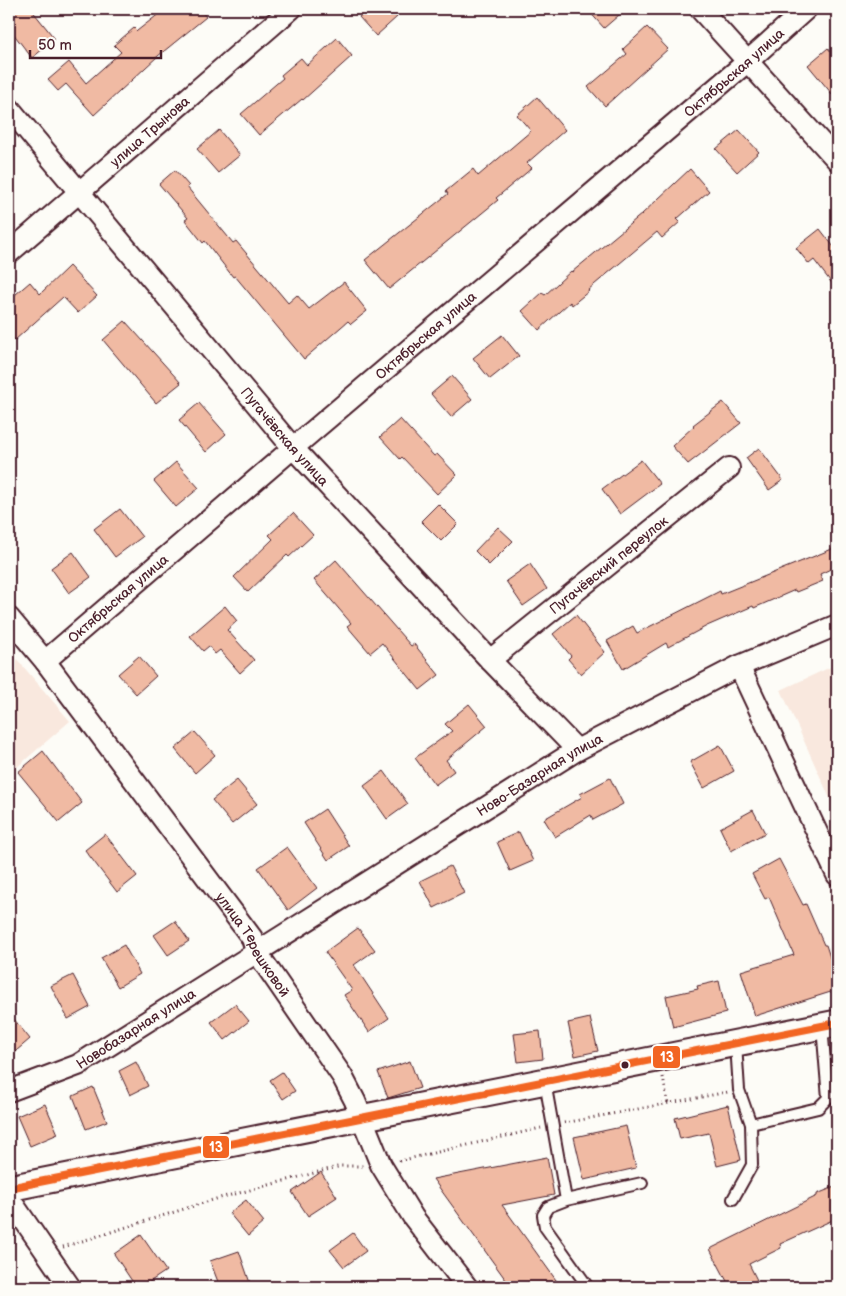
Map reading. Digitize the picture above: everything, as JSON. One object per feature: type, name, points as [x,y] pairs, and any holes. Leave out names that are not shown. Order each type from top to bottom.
[{"type":"street","name":"улица Трынова","points":[[9,253],[291,9]]},
{"type":"street","points":[[700,9],[837,160]]},
{"type":"street","name":"Октябрьская улица","points":[[46,661],[747,62],[806,9]]},
{"type":"street","name":"Пугачёвская улица","points":[[9,108],[293,448],[490,660],[577,750]]},
{"type":"street","name":"Пугачёвский переулок","points":[[490,660],[729,468]]},
{"type":"street","name":"улица Терешковой","points":[[9,618],[46,661],[252,938],[256,951],[342,1076],[355,1101],[381,1165],[414,1217],[467,1287]]},
{"type":"street","name":"Ново-Базарная улица","points":[[256,951],[577,750],[739,666],[837,625]]},
{"type":"street","points":[[739,666],[837,876]]},
{"type":"street","name":"Новобазарная улица","points":[[9,1092],[78,1065],[256,951]]},
{"type":"street","points":[[9,1188],[830,1024]]},
{"type":"street","points":[[9,1198],[70,1287]]},
{"type":"lane","points":[[751,1124],[818,1108],[828,1098],[830,1024]]},
{"type":"lane","points":[[733,1199],[752,1165],[751,1124],[740,1090],[736,1043]]},
{"type":"lane","points":[[545,1081],[566,1200]]},
{"type":"lane","points":[[588,1287],[545,1227],[543,1215],[548,1207],[566,1200],[642,1183]]},
{"type":"shaded area","points":[[9,650],[70,721],[9,774]]},
{"type":"shaded area","points":[[837,664],[837,814],[781,690]]},
{"type":"building","points":[[9,9],[31,9],[55,39],[32,58],[9,28]]},
{"type":"building","points":[[165,9],[200,9],[206,17],[158,56],[94,115],[66,84],[58,91],[48,80],[69,62],[86,83],[121,52],[114,45],[134,28],[137,31]]},
{"type":"building","points":[[368,9],[389,9],[397,17],[376,36],[359,17]]},
{"type":"building","points":[[587,9],[626,9],[604,28]]},
{"type":"building","points":[[647,27],[668,49],[605,106],[588,87],[627,54],[623,49]]},
{"type":"building","points":[[337,38],[352,56],[303,100],[259,135],[241,114],[283,78],[281,75],[301,58],[307,65]]},
{"type":"building","points":[[828,48],[837,59],[837,100],[808,65]]},
{"type":"building","points":[[537,97],[565,130],[527,163],[532,168],[496,198],[498,200],[389,289],[365,260],[448,194],[446,191],[473,169],[478,176],[531,131],[517,115]]},
{"type":"building","points":[[219,130],[240,155],[218,173],[197,149]]},
{"type":"building","points":[[739,130],[759,152],[737,172],[716,149]]},
{"type":"building","points":[[690,169],[709,191],[677,219],[680,222],[662,238],[657,232],[589,291],[572,305],[570,302],[539,330],[522,311],[542,293],[545,295],[571,271],[642,214]]},
{"type":"building","points":[[175,170],[233,243],[236,241],[288,303],[297,295],[309,309],[344,282],[367,311],[351,324],[348,321],[304,359],[235,276],[233,277],[205,241],[203,243],[185,220],[188,218],[159,184]]},
{"type":"building","points":[[820,229],[837,251],[837,290],[814,260],[809,264],[796,248]]},
{"type":"building","points":[[69,266],[97,296],[78,313],[63,297],[15,340],[9,333],[9,300],[30,282],[40,294]]},
{"type":"building","points":[[125,321],[181,383],[156,403],[103,340]]},
{"type":"building","points":[[502,335],[519,356],[490,379],[473,358]]},
{"type":"building","points":[[452,376],[472,399],[451,417],[431,394]]},
{"type":"building","points":[[723,402],[741,423],[688,464],[672,446],[693,425]]},
{"type":"building","points":[[199,403],[226,434],[206,452],[179,420]]},
{"type":"building","points":[[400,419],[434,456],[437,454],[457,475],[437,494],[380,437]]},
{"type":"building","points":[[759,448],[783,480],[769,490],[746,458]]},
{"type":"building","points":[[641,460],[660,484],[620,514],[602,489]]},
{"type":"building","points":[[176,462],[199,488],[176,507],[154,481]]},
{"type":"building","points":[[438,504],[458,524],[441,541],[421,521]]},
{"type":"building","points":[[120,509],[142,537],[115,557],[94,529]]},
{"type":"building","points":[[293,513],[313,535],[289,557],[287,555],[248,592],[234,577],[273,539],[269,535]]},
{"type":"building","points":[[498,527],[513,541],[489,565],[475,551]]},
{"type":"building","points":[[837,547],[837,566],[820,574],[823,581],[796,592],[795,590],[754,608],[753,606],[707,626],[668,647],[666,643],[623,669],[607,641],[633,626],[637,633],[720,591],[721,594]]},
{"type":"building","points":[[73,552],[91,577],[69,593],[51,568]]},
{"type":"building","points":[[336,560],[411,646],[414,644],[439,675],[420,690],[382,643],[370,653],[347,626],[351,623],[314,580]]},
{"type":"building","points":[[530,564],[547,589],[523,606],[506,581]]},
{"type":"building","points":[[225,606],[237,621],[227,630],[254,660],[240,673],[220,650],[215,654],[209,646],[203,651],[190,636]]},
{"type":"building","points":[[576,615],[605,652],[581,674],[568,659],[571,656],[553,634]]},
{"type":"building","points":[[139,656],[156,676],[136,694],[118,674]]},
{"type":"building","points":[[469,704],[487,726],[446,760],[454,771],[435,785],[415,758],[452,731],[445,724]]},
{"type":"building","points":[[195,732],[215,755],[195,773],[175,749]]},
{"type":"building","points":[[720,745],[734,771],[704,788],[690,762]]},
{"type":"building","points":[[43,751],[82,803],[59,822],[18,772]]},
{"type":"building","points":[[384,771],[408,804],[387,819],[364,786]]},
{"type":"building","points":[[610,778],[623,804],[593,820],[591,815],[555,837],[544,819],[582,797],[580,794]]},
{"type":"building","points":[[237,780],[257,804],[232,824],[212,800]]},
{"type":"building","points":[[325,809],[349,846],[328,860],[304,823]]},
{"type":"building","points":[[753,810],[765,833],[731,851],[720,828]]},
{"type":"building","points":[[519,832],[533,861],[510,871],[497,842]]},
{"type":"building","points":[[105,834],[137,876],[117,892],[85,850]]},
{"type":"building","points":[[287,847],[317,888],[288,910],[258,868]]},
{"type":"building","points":[[779,859],[803,905],[806,904],[824,945],[826,945],[837,979],[837,990],[755,1016],[741,971],[794,955],[769,897],[765,899],[752,874]]},
{"type":"building","points":[[450,866],[464,893],[434,908],[420,881]]},
{"type":"building","points":[[175,921],[189,941],[168,955],[154,935]]},
{"type":"building","points":[[358,928],[375,950],[354,965],[389,1018],[369,1032],[344,995],[352,990],[325,952]]},
{"type":"building","points":[[124,945],[140,974],[118,987],[101,958]]},
{"type":"building","points":[[73,975],[90,1007],[68,1019],[51,986]]},
{"type":"building","points":[[719,981],[726,1013],[673,1027],[666,996],[698,989],[697,986]]},
{"type":"building","points":[[235,1004],[249,1021],[225,1040],[211,1022]]},
{"type":"building","points":[[9,1013],[30,1039],[9,1057]]},
{"type":"building","points":[[590,1018],[598,1051],[575,1056],[568,1023]]},
{"type":"building","points":[[540,1031],[543,1059],[518,1062],[514,1034]]},
{"type":"building","points":[[410,1061],[420,1088],[388,1098],[378,1072]]},
{"type":"building","points":[[136,1062],[148,1086],[130,1095],[119,1071]]},
{"type":"building","points":[[282,1072],[295,1091],[283,1099],[270,1080]]},
{"type":"building","points":[[93,1087],[107,1121],[86,1129],[73,1096]]},
{"type":"building","points":[[45,1104],[58,1134],[30,1146],[17,1116]]},
{"type":"building","points":[[728,1105],[741,1160],[717,1166],[709,1133],[680,1139],[675,1118]]},
{"type":"building","points":[[626,1126],[636,1168],[584,1180],[574,1137]]},
{"type":"building","points":[[547,1157],[554,1195],[502,1205],[561,1287],[511,1287],[433,1179]]},
{"type":"building","points":[[321,1172],[337,1197],[308,1216],[292,1192]]},
{"type":"building","points":[[837,1186],[837,1218],[780,1244],[781,1248],[749,1264],[757,1280],[743,1287],[730,1287],[710,1249],[817,1196],[817,1194]]},
{"type":"building","points":[[246,1200],[264,1222],[248,1236],[229,1213]]},
{"type":"building","points":[[353,1233],[366,1251],[344,1267],[330,1250]]},
{"type":"building","points":[[141,1235],[166,1271],[142,1287],[136,1287],[114,1254]]},
{"type":"building","points":[[239,1251],[250,1283],[240,1287],[220,1287],[210,1261]]},
{"type":"transit line","name":"13","points":[[9,1188],[837,1023]]}]
